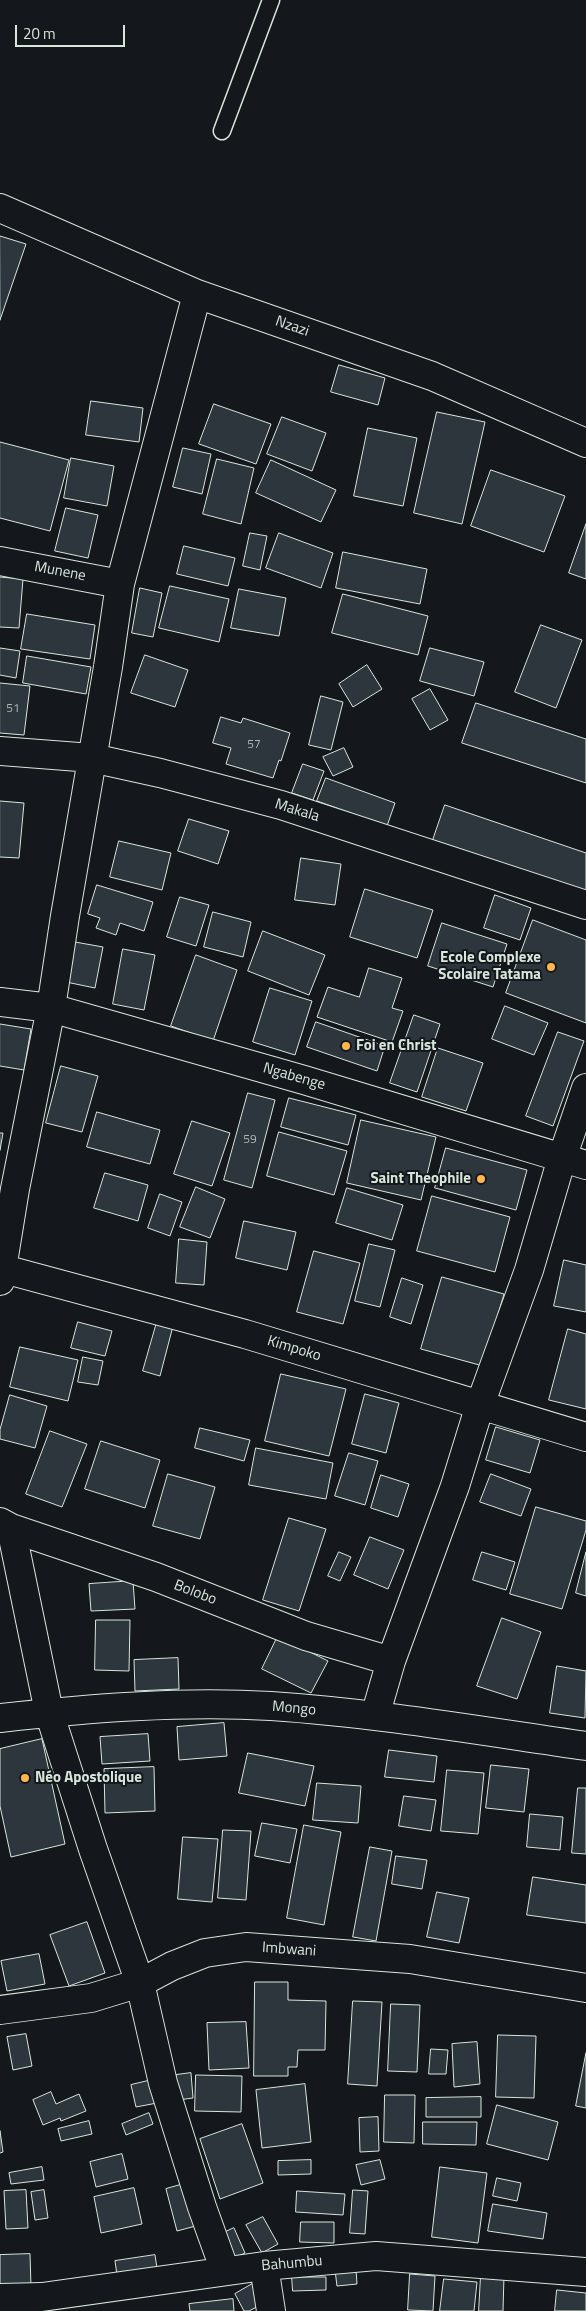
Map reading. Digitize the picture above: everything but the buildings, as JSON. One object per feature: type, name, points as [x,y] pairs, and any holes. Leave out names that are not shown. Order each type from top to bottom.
[{"type":"street","name":"Nzazi","points":[[0,208],[197,294],[432,376],[586,443]]},
{"type":"street","points":[[1,1273],[15,1189],[51,1008],[120,584],[197,294]]},
{"type":"street","name":"Munene","points":[[0,561],[120,584]]},
{"type":"street","name":"Makala","points":[[0,751],[92,758],[160,773],[281,805],[586,905]]},
{"type":"street","name":"Ngabenge","points":[[0,1002],[51,1008],[304,1080],[574,1162]]},
{"type":"street","points":[[375,1716],[391,1661],[455,1486],[480,1405],[529,1270],[574,1162],[586,1088]]},
{"type":"street","name":"Kimpoko","points":[[1,1273],[245,1334],[586,1437]]},
{"type":"street","points":[[6,1525],[49,1712],[92,1849],[140,1983],[163,2083],[202,2207],[225,2271]]},
{"type":"street","name":"Bolobo","points":[[6,1525],[156,1577],[306,1636],[391,1661]]},
{"type":"street","name":"Mongo","points":[[0,1718],[49,1712],[181,1705],[271,1706],[375,1716],[586,1746]]},
{"type":"street","name":"Imbwani","points":[[0,2010],[91,1998],[140,1983],[172,1966],[205,1953],[246,1947],[410,1959],[586,1988]]},
{"type":"street","name":"Bahumbu","points":[[0,2298],[42,2297],[264,2266],[376,2256],[586,2272]]},
{"type":"street","points":[[264,2266],[271,2311]]},
{"type":"lane","points":[[222,131],[271,0]]},
{"type":"place","name":"Ecole Complexe Scolaire Tatama","points":[[551,967]]},
{"type":"place","name":"Foi en Christ","points":[[346,1046]]},
{"type":"place","name":"Saint Theophile","points":[[481,1179]]},
{"type":"place","name":"Néo Apostolique","points":[[25,1778]]}]
